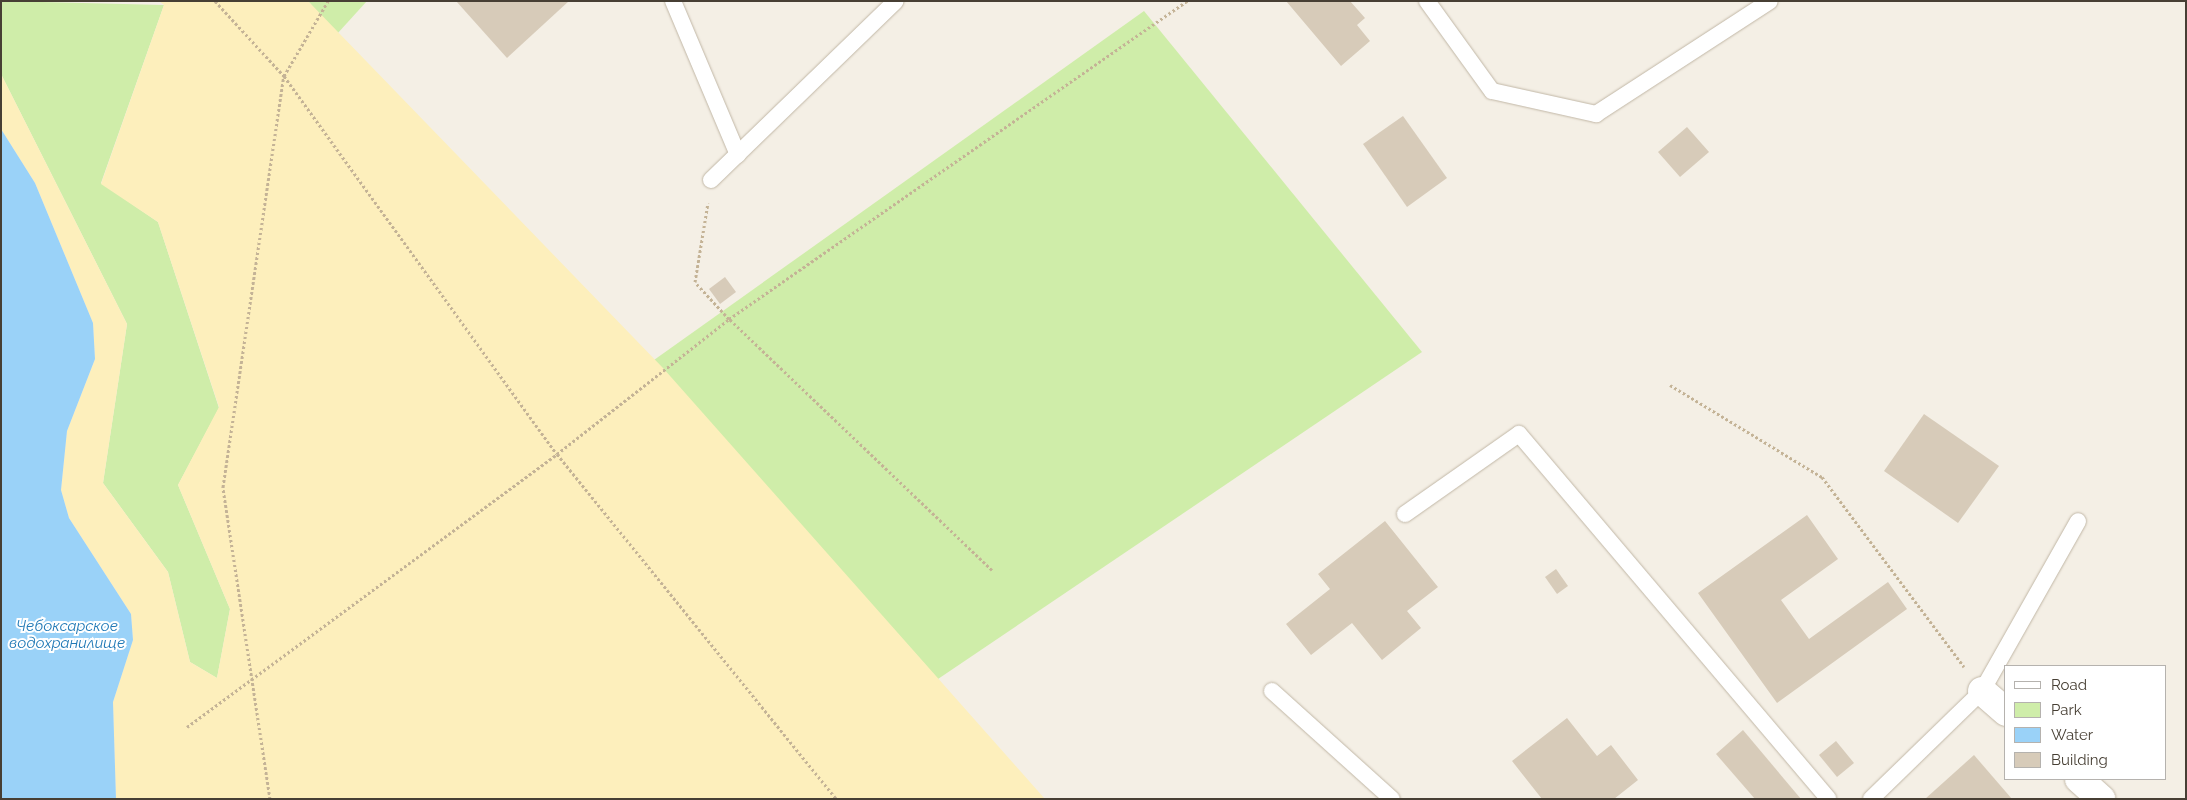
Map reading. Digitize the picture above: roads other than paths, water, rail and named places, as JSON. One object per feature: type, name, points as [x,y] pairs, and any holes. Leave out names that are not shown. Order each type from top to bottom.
[{"type":"street","points":[[1982,691],[2004,710]]},
{"type":"street","points":[[2080,780],[2101,799]]},
{"type":"lane","points":[[673,1],[738,155]]},
{"type":"lane","points":[[712,180],[896,1]]},
{"type":"lane","points":[[1427,1],[1492,91],[1596,114],[1770,1]]},
{"type":"lane","points":[[1406,514],[1519,434],[1828,799]]},
{"type":"lane","points":[[1871,799],[1982,691],[2078,522]]},
{"type":"lane","points":[[1272,691],[1392,799]]},
{"type":"water","name":"Чебоксарское водохранилище","points":[[1,129],[35,183],[93,323],[95,359],[67,431],[61,490],[69,518],[131,614],[133,640],[113,702],[116,799],[1,799]]}]
